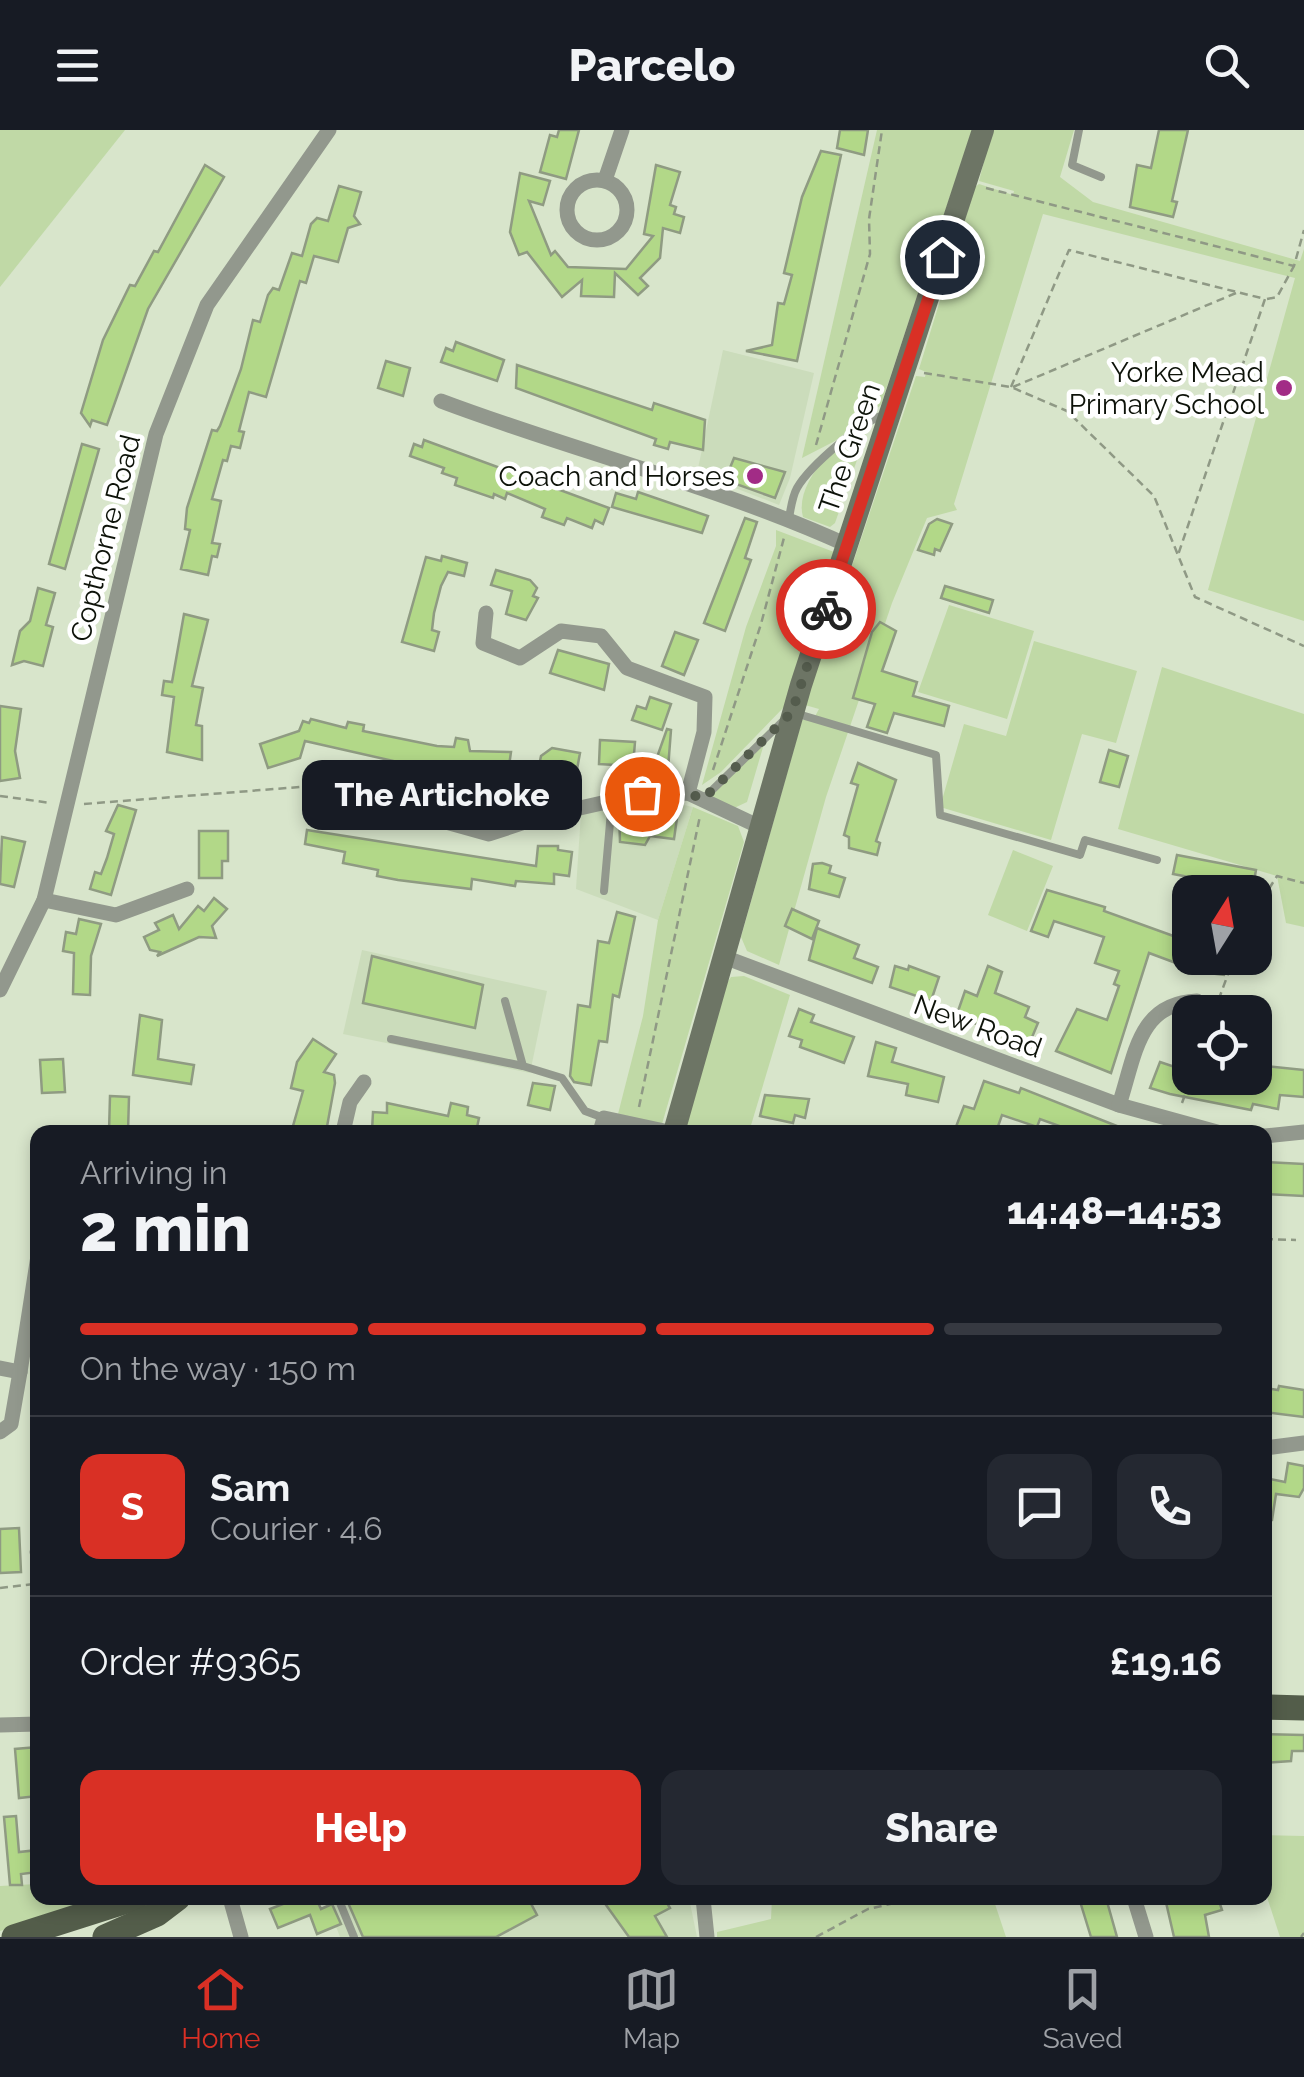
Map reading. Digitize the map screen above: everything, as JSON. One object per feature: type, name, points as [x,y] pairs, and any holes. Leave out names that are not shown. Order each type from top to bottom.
[{"type":"main road","points":[[1272,1707],[1304,1708]]},
{"type":"main road","points":[[14,1937],[131,1916],[160,1905]]},
{"type":"main road","points":[[105,1937],[131,1916]]},
{"type":"street","name":"Copthorne Road","points":[[0,990],[44,900],[69,806],[111,608],[156,434],[207,305],[328,130]]},
{"type":"street","points":[[605,180],[622,130]]},
{"type":"street","name":"The Green","points":[[674,1125],[792,712],[984,130]]},
{"type":"street","points":[[605,180],[626,200],[627,216],[620,231],[606,240],[580,236],[569,224],[566,202],[584,182],[605,180]]},
{"type":"street","points":[[441,401],[541,439],[688,480],[847,544]]},
{"type":"street","points":[[486,613],[483,643],[520,658],[561,631],[602,636],[628,668],[705,698],[696,796]]},
{"type":"street","points":[[317,786],[489,834],[642,794],[696,796],[760,827]]},
{"type":"street","points":[[44,900],[116,915],[187,889]]},
{"type":"street","name":"New Road","points":[[724,957],[1120,1105],[1186,1125]]},
{"type":"street","points":[[1120,1105],[1146,1024],[1158,1011],[1172,1007]]},
{"type":"street","points":[[345,1125],[353,1095],[364,1082]]},
{"type":"street","points":[[1145,1125],[1149,1115]]},
{"type":"street","points":[[602,1125],[640,1125]]},
{"type":"street","points":[[1272,1135],[1304,1132]]},
{"type":"street","points":[[0,1432],[10,1424],[30,1308]]},
{"type":"street","points":[[0,1368],[20,1372]]},
{"type":"street","points":[[1272,1447],[1304,1443]]},
{"type":"street","points":[[0,1726],[30,1724]]},
{"type":"street","points":[[232,1905],[241,1937]]},
{"type":"street","points":[[704,1905],[707,1937]]},
{"type":"street","points":[[1136,1905],[1146,1937]]},
{"type":"lane","points":[[1079,130],[1072,165],[1100,177]]},
{"type":"lane","points":[[789,518],[794,494],[808,476],[877,416],[892,414]]},
{"type":"lane","points":[[696,796],[792,712],[936,755],[940,814],[1080,856],[1085,840],[1156,860]]},
{"type":"lane","points":[[604,891],[612,800]]},
{"type":"lane","points":[[505,1001],[523,1066]]},
{"type":"lane","points":[[391,1039],[523,1066],[562,1078],[585,1111],[602,1125]]},
{"type":"lane","points":[[341,1905],[354,1937]]},
{"type":"path","points":[[808,476],[870,254],[868,219],[882,130]]},
{"type":"path","points":[[965,183],[1294,266]]},
{"type":"path","points":[[1012,387],[1069,250],[1265,299],[1277,297],[1294,266],[1304,230]]},
{"type":"path","points":[[1012,387],[1238,292]]},
{"type":"path","points":[[1178,555],[1265,299]]},
{"type":"path","points":[[908,369],[1012,387],[1067,411],[1154,496],[1195,598],[1304,646]]},
{"type":"path","points":[[635,1124],[696,796],[761,624],[789,518]]},
{"type":"path","points":[[0,796],[69,806],[317,786]]},
{"type":"path","points":[[1272,884],[1277,876],[1304,883]]},
{"type":"path","points":[[1172,1122],[1184,1095]]},
{"type":"path","points":[[1272,1239],[1296,1240]]},
{"type":"path","points":[[0,1588],[30,1584]]},
{"type":"path","points":[[816,1937],[868,1909],[886,1905]]},
{"type":"shaded area","points":[[0,130],[125,130],[0,287]]},
{"type":"shaded area","points":[[877,130],[972,130],[881,405],[835,441],[802,458]]},
{"type":"shaded area","points":[[992,130],[1074,130],[1060,177],[1093,202],[1300,261],[1304,249],[1304,621],[1208,590],[1295,278],[1043,214],[954,504],[957,510],[927,518],[892,603],[826,797],[779,965],[747,951],[741,937],[802,720],[813,720],[819,709],[805,705],[916,376],[925,377],[926,372],[919,369],[975,187],[979,184],[1013,195],[1014,191],[979,181]]},
{"type":"shaded area","points":[[723,350],[814,373],[790,478],[779,505],[697,473]]},
{"type":"shaded area","points":[[871,420],[835,523],[830,527],[803,517],[805,489],[813,475],[835,448]]},
{"type":"shaded area","points":[[776,530],[834,552],[786,705],[721,772],[702,785],[746,627],[776,546]]},
{"type":"shaded area","points":[[949,605],[1034,631],[1007,719],[918,692]]},
{"type":"shaded area","points":[[1034,641],[1137,671],[1116,743],[1082,734],[1051,840],[940,807],[964,724],[1006,736]]},
{"type":"shaded area","points":[[1162,667],[1304,714],[1304,927],[1286,923],[1277,876],[1118,829]]},
{"type":"shaded area","points":[[768,730],[747,802],[732,809],[711,798],[712,788]]},
{"type":"shaded area","points":[[637,795],[693,807],[658,920],[576,889],[581,813]]},
{"type":"shaded area","points":[[693,807],[738,826],[744,842],[662,1124],[618,1114],[643,1016],[658,920]]},
{"type":"shaded area","points":[[1013,850],[1053,866],[1027,931],[988,915]]},
{"type":"shaded area","points":[[362,950],[547,991],[530,1073],[343,1034]]},
{"type":"shaded area","points":[[744,976],[790,995],[751,1125],[683,1125],[722,990],[731,977]]},
{"type":"shaded area","points":[[1272,1835],[1304,1836],[1304,1937],[1280,1937],[1270,1905]]},
{"type":"shaded area","points":[[30,1884],[30,1905],[87,1905],[0,1931],[0,1886]]},
{"type":"shaded area","points":[[328,1905],[690,1905],[697,1937],[340,1937]]},
{"type":"shaded area","points":[[772,1905],[995,1905],[1006,1937],[717,1937],[717,1932],[771,1919]]},
{"type":"building","points":[[559,130],[579,130],[566,179],[540,172],[550,135],[557,137]]},
{"type":"building","points":[[840,130],[868,130],[864,155],[837,148]]},
{"type":"building","points":[[1159,130],[1188,130],[1172,201],[1177,202],[1173,217],[1130,207],[1137,165],[1151,168]]},
{"type":"building","points":[[821,151],[841,155],[797,361],[746,351],[772,345],[778,303],[784,304],[792,275],[784,273],[802,197]]},
{"type":"building","points":[[205,165],[224,177],[148,309],[107,425],[92,420],[90,426],[81,413],[103,340],[130,285],[135,286],[154,251],[158,252]]},
{"type":"building","points":[[656,165],[680,172],[670,205],[676,207],[674,214],[684,217],[680,233],[663,228],[660,258],[640,278],[648,286],[638,295],[615,273],[614,297],[581,296],[582,280],[562,297],[527,252],[519,255],[510,232],[520,173],[550,181],[543,205],[529,201],[551,255],[555,251],[568,267],[626,269],[653,236],[644,234]]},
{"type":"building","points":[[339,186],[361,192],[354,216],[360,224],[348,228],[338,262],[314,256],[306,283],[300,281],[266,397],[249,392],[239,431],[244,432],[240,448],[231,446],[227,461],[223,460],[212,499],[221,501],[212,543],[220,544],[217,557],[212,556],[208,575],[181,569],[190,530],[185,529],[187,508],[212,430],[217,431],[220,426],[241,369],[253,320],[260,322],[268,295],[273,288],[279,290],[292,253],[302,256],[311,224],[317,218],[328,221]]},
{"type":"building","points":[[456,342],[504,360],[497,381],[441,362],[446,348],[453,351]]},
{"type":"building","points":[[386,361],[410,368],[403,396],[378,388]]},
{"type":"building","points":[[517,365],[652,410],[654,403],[705,420],[703,450],[670,442],[668,449],[654,445],[656,439],[516,388]]},
{"type":"building","points":[[424,440],[609,508],[603,524],[595,520],[592,528],[567,518],[564,525],[542,517],[545,509],[507,493],[505,499],[494,494],[493,498],[455,485],[457,478],[442,473],[444,468],[410,456],[414,444],[422,447]]},
{"type":"building","points":[[82,444],[99,449],[65,569],[49,564]]},
{"type":"building","name":"Coach and Horses","points":[[734,458],[785,472],[775,498],[725,480]]},
{"type":"building","points":[[638,492],[708,516],[702,533],[612,507],[616,493],[636,499]]},
{"type":"building","points":[[745,518],[757,522],[745,558],[751,560],[725,631],[704,623]]},
{"type":"building","points":[[937,519],[952,524],[940,551],[935,549],[934,555],[918,550],[929,524]]},
{"type":"building","points":[[442,556],[467,563],[464,576],[448,572],[441,586],[432,630],[439,632],[434,651],[402,642],[426,557],[441,561]]},
{"type":"building","points":[[496,570],[530,580],[537,588],[533,596],[538,598],[526,620],[506,614],[512,591],[491,585]]},
{"type":"building","points":[[945,586],[993,600],[989,613],[941,598]]},
{"type":"building","points":[[38,588],[55,593],[46,625],[53,627],[43,666],[24,661],[12,665],[20,631],[30,621]]},
{"type":"building","points":[[184,614],[208,620],[192,686],[203,688],[196,725],[202,726],[202,760],[167,752],[174,697],[162,695],[164,681],[172,682]]},
{"type":"building","points":[[880,622],[896,631],[882,671],[917,682],[913,696],[949,706],[944,726],[894,713],[887,733],[867,727],[875,704],[853,698],[872,632]]},
{"type":"building","points":[[675,632],[698,640],[684,675],[662,666]]},
{"type":"building","points":[[558,650],[609,664],[604,690],[550,673]]},
{"type":"building","points":[[650,697],[671,704],[662,730],[632,720],[637,706],[646,709]]},
{"type":"building","points":[[0,706],[21,709],[15,751],[20,778],[0,781]]},
{"type":"building","points":[[311,719],[346,728],[348,722],[364,725],[363,731],[437,746],[454,747],[456,738],[468,740],[470,751],[511,752],[507,780],[433,770],[305,741],[300,758],[268,768],[260,744],[299,731],[303,721],[309,723]]},
{"type":"building","points":[[667,729],[671,730],[667,782],[648,783],[650,762],[655,763]]},
{"type":"building","points":[[600,740],[635,742],[633,766],[599,764]]},
{"type":"building","points":[[552,748],[580,753],[576,775],[555,771],[553,780],[537,776],[541,756]]},
{"type":"building","points":[[1109,750],[1128,756],[1119,787],[1100,782]]},
{"type":"building","points":[[858,763],[896,780],[876,841],[880,843],[877,855],[849,848],[849,837],[844,835],[858,785],[851,783]]},
{"type":"building","points":[[679,804],[674,839],[650,836],[645,845],[620,842],[619,811]]},
{"type":"building","points":[[118,805],[136,810],[111,895],[90,889],[95,872],[101,874],[107,858],[114,834],[106,831]]},
{"type":"building","points":[[307,830],[536,866],[538,846],[558,846],[558,850],[572,852],[569,876],[554,874],[554,884],[516,881],[515,886],[472,879],[471,889],[398,880],[377,876],[378,870],[343,863],[345,852],[305,844]]},
{"type":"building","points":[[199,831],[228,831],[228,861],[222,861],[222,878],[199,878]]},
{"type":"building","points":[[2,837],[25,842],[14,887],[0,884]]},
{"type":"building","points":[[1177,855],[1256,870],[1255,875],[1173,874]]},
{"type":"building","points":[[813,864],[831,866],[829,873],[845,878],[839,897],[809,889]]},
{"type":"building","points":[[1047,890],[1105,907],[1104,911],[1172,936],[1172,962],[1149,953],[1111,1073],[1056,1051],[1077,1009],[1107,1020],[1119,986],[1114,984],[1119,971],[1095,963],[1104,937],[1054,921],[1048,937],[1031,931]]},
{"type":"building","points":[[214,898],[227,909],[212,926],[216,938],[199,937],[157,956],[160,952],[150,950],[144,937],[159,930],[155,923],[173,915],[179,929],[198,906],[204,911]]},
{"type":"building","points":[[792,909],[819,921],[812,939],[785,926]]},
{"type":"building","points":[[617,912],[635,917],[619,997],[613,995],[607,1042],[599,1041],[591,1085],[574,1082],[570,1076],[578,1005],[590,1007],[598,941],[609,943]]},
{"type":"building","points":[[79,919],[101,924],[91,956],[90,995],[73,994],[74,953],[63,951],[66,932],[76,934]]},
{"type":"building","points":[[817,928],[859,945],[854,958],[878,967],[872,983],[809,960]]},
{"type":"building","points":[[372,956],[483,985],[475,1028],[363,1003]]},
{"type":"building","points":[[895,966],[908,970],[909,966],[939,977],[931,1001],[890,987]]},
{"type":"building","points":[[988,966],[1002,972],[995,993],[1029,1007],[1025,1017],[1038,1023],[1030,1042],[956,1017],[965,991],[977,996]]},
{"type":"building","points":[[799,1009],[814,1015],[811,1022],[854,1037],[844,1063],[800,1047],[802,1040],[789,1036]]},
{"type":"building","points":[[140,1015],[162,1020],[158,1059],[194,1065],[191,1084],[133,1075]]},
{"type":"building","points":[[313,1039],[336,1054],[324,1072],[334,1075],[335,1083],[327,1125],[293,1125],[303,1091],[291,1088],[297,1062]]},
{"type":"building","points":[[876,1042],[896,1048],[892,1062],[944,1077],[938,1102],[906,1095],[908,1084],[868,1076]]},
{"type":"building","points":[[63,1059],[65,1092],[42,1093],[40,1060]]},
{"type":"building","points":[[1160,1062],[1172,1066],[1172,1094],[1150,1088]]},
{"type":"building","points":[[1272,1067],[1304,1070],[1304,1097],[1280,1095],[1278,1109],[1253,1104],[1251,1110],[1175,1095],[1272,1095]]},
{"type":"building","points":[[984,1081],[1019,1093],[1021,1088],[1114,1125],[1057,1125],[1040,1119],[1038,1125],[1031,1125],[1002,1115],[998,1125],[957,1125],[964,1106],[974,1109]]},
{"type":"building","points":[[533,1083],[555,1086],[550,1110],[528,1105]]},
{"type":"building","points":[[765,1095],[809,1099],[805,1118],[795,1115],[793,1123],[760,1116]]},
{"type":"building","points":[[110,1096],[129,1097],[128,1125],[109,1125]]},
{"type":"building","points":[[387,1103],[448,1116],[451,1103],[468,1107],[467,1115],[479,1118],[478,1125],[372,1125],[373,1112],[387,1113]]},
{"type":"building","points":[[1272,1162],[1304,1164],[1304,1196],[1272,1194]]},
{"type":"building","points":[[1279,1386],[1304,1390],[1304,1417],[1272,1413],[1272,1389],[1278,1390]]},
{"type":"building","points":[[1288,1463],[1304,1466],[1304,1488],[1299,1497],[1276,1494],[1272,1520],[1272,1479],[1285,1482]]},
{"type":"building","points":[[19,1528],[21,1572],[0,1573],[0,1529]]},
{"type":"building","points":[[1272,1734],[1304,1735],[1304,1751],[1292,1751],[1291,1761],[1272,1762]]},
{"type":"building","points":[[30,1748],[30,1797],[19,1798],[15,1749]]},
{"type":"building","points":[[16,1816],[19,1852],[30,1851],[30,1873],[21,1874],[22,1885],[10,1885],[4,1817]]},
{"type":"building","points":[[280,1905],[319,1905],[321,1909],[332,1905],[341,1924],[317,1934],[310,1915],[278,1928],[270,1909]]},
{"type":"building","points":[[349,1905],[532,1905],[537,1915],[496,1937],[363,1937]]},
{"type":"building","points":[[606,1905],[668,1905],[670,1908],[655,1916],[667,1937],[629,1937]]},
{"type":"building","points":[[1081,1905],[1108,1905],[1117,1937],[1091,1937]]},
{"type":"building","points":[[1167,1905],[1220,1905],[1222,1910],[1205,1915],[1209,1937],[1174,1937]]},
{"type":"way so far","points":[[642,794],[688,793],[703,799],[792,712],[826,609]]},
{"type":"place","name":"Yorke Mead Primary School","points":[[1284,388]]},
{"type":"place","name":"Coach and Horses","points":[[755,476]]},
{"type":"place","name":"The Artichoke","points":[[642,794]]},
{"type":"route","points":[[826,609],[942,257]]}]
